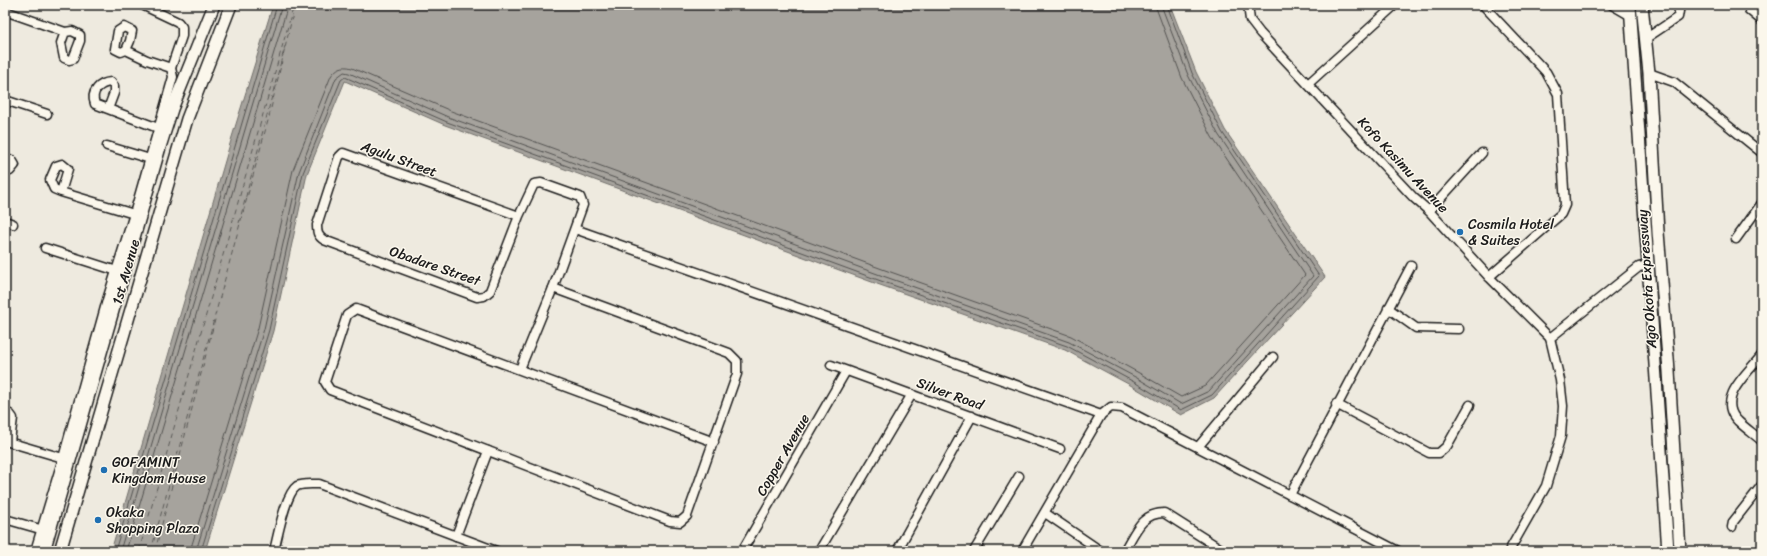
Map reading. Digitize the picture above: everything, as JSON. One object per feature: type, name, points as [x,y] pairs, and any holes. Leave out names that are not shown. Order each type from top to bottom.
[{"type":"main road","name":"1st Avenue","points":[[44,551],[160,147],[172,109],[214,5]]},
{"type":"main road","name":"1st Avenue","points":[[60,551],[187,119],[231,5]]},
{"type":"main road","name":"Ago Okota Expressway","points":[[1642,5],[1649,73],[1658,232],[1680,551]]},
{"type":"main road","name":"Ago Okota Expressway","points":[[1630,11],[1668,551]]},
{"type":"street","points":[[35,551],[40,529],[63,458],[107,300],[150,159],[173,77],[171,68],[182,36],[182,27],[178,22],[142,5]]},
{"type":"street","name":"Kofo Kasimu Avenue","points":[[1248,5],[1250,20],[1308,84],[1429,211],[1489,277],[1550,338]]},
{"type":"street","points":[[1308,84],[1395,5]]},
{"type":"street","points":[[1483,5],[1546,72],[1558,94],[1565,205],[1561,214],[1489,277]]},
{"type":"street","points":[[1612,5],[1630,11]]},
{"type":"street","points":[[1645,39],[1678,18],[1680,5]]},
{"type":"street","points":[[1749,10],[1762,21]]},
{"type":"street","points":[[5,11],[65,32]]},
{"type":"street","points":[[126,50],[147,60],[171,68]]},
{"type":"street","points":[[1649,73],[1674,82],[1762,152]]},
{"type":"street","points":[[5,100],[46,114]]},
{"type":"street","points":[[108,109],[158,128]]},
{"type":"street","points":[[107,146],[150,159]]},
{"type":"street","name":"Agulu Street","points":[[318,225],[339,157],[344,153],[518,216]]},
{"type":"street","points":[[1429,211],[1482,153]]},
{"type":"street","points":[[5,161],[12,160],[15,165],[10,171],[5,169]]},
{"type":"street","name":"Obadare Street","points":[[318,225],[319,237],[324,240],[477,296],[484,296],[490,291],[518,216],[534,184],[541,183],[580,197],[584,205],[575,229]]},
{"type":"street","points":[[61,192],[134,214]]},
{"type":"street","points":[[1736,239],[1762,205]]},
{"type":"street","points":[[520,369],[575,229],[1100,415]]},
{"type":"street","points":[[45,248],[117,271]]},
{"type":"street","points":[[1509,551],[1546,486],[1561,436],[1563,406],[1560,380],[1550,338],[1639,267],[1648,265]]},
{"type":"street","points":[[1290,495],[1336,404],[1411,266]]},
{"type":"street","points":[[553,288],[729,353],[737,361],[738,374],[714,442],[687,516],[680,522],[670,521],[330,390],[325,382],[347,315],[356,309],[714,442]]},
{"type":"street","points":[[1388,308],[1416,328],[1459,329]]},
{"type":"street","points":[[1762,355],[1731,394],[1729,403],[1731,412],[1737,421],[1762,441]]},
{"type":"street","points":[[1198,446],[1273,358]]},
{"type":"street","name":"Silver Road","points":[[830,365],[1060,449]]},
{"type":"street","name":"Copper Avenue","points":[[742,551],[846,371]]},
{"type":"street","points":[[819,551],[912,394]]},
{"type":"street","points":[[1336,404],[1429,453],[1439,453],[1448,446],[1470,405]]},
{"type":"street","points":[[1022,551],[1100,415],[1112,407],[1122,408],[1198,446],[1398,551]]},
{"type":"street","points":[[5,412],[10,414],[13,418],[7,441],[63,458]]},
{"type":"street","points":[[896,551],[972,416]]},
{"type":"street","points":[[456,536],[488,451]]},
{"type":"street","points":[[974,551],[1019,476]]},
{"type":"street","points":[[274,551],[287,502],[293,490],[303,484],[319,484],[496,551]]},
{"type":"street","points":[[1732,527],[1733,522],[1762,485]]},
{"type":"street","points":[[1045,513],[1101,551]]},
{"type":"street","points":[[1124,551],[1144,519],[1153,513],[1164,513],[1224,551]]},
{"type":"street","points":[[5,519],[40,529]]},
{"type":"water","points":[[273,5],[1170,5],[1196,72],[1225,130],[1325,277],[1214,398],[1181,415],[1132,386],[1065,350],[880,285],[445,125],[345,81],[307,174],[273,331],[205,551],[111,551],[232,137]]},
{"type":"ferry route","points":[[139,551],[294,5]]},
{"type":"ferry route","points":[[151,551],[269,117],[295,5]]},
{"type":"ferry route","points":[[239,223],[285,46]]},
{"type":"ferry route","points":[[155,551],[216,316]]},
{"type":"place","name":"Cosmila Hotel & Suites","points":[[1460,232]]},
{"type":"place","name":"GOFAMINT Kingdom House","points":[[104,470]]},
{"type":"place","name":"Okaka Shopping Plaza","points":[[98,520]]}]
